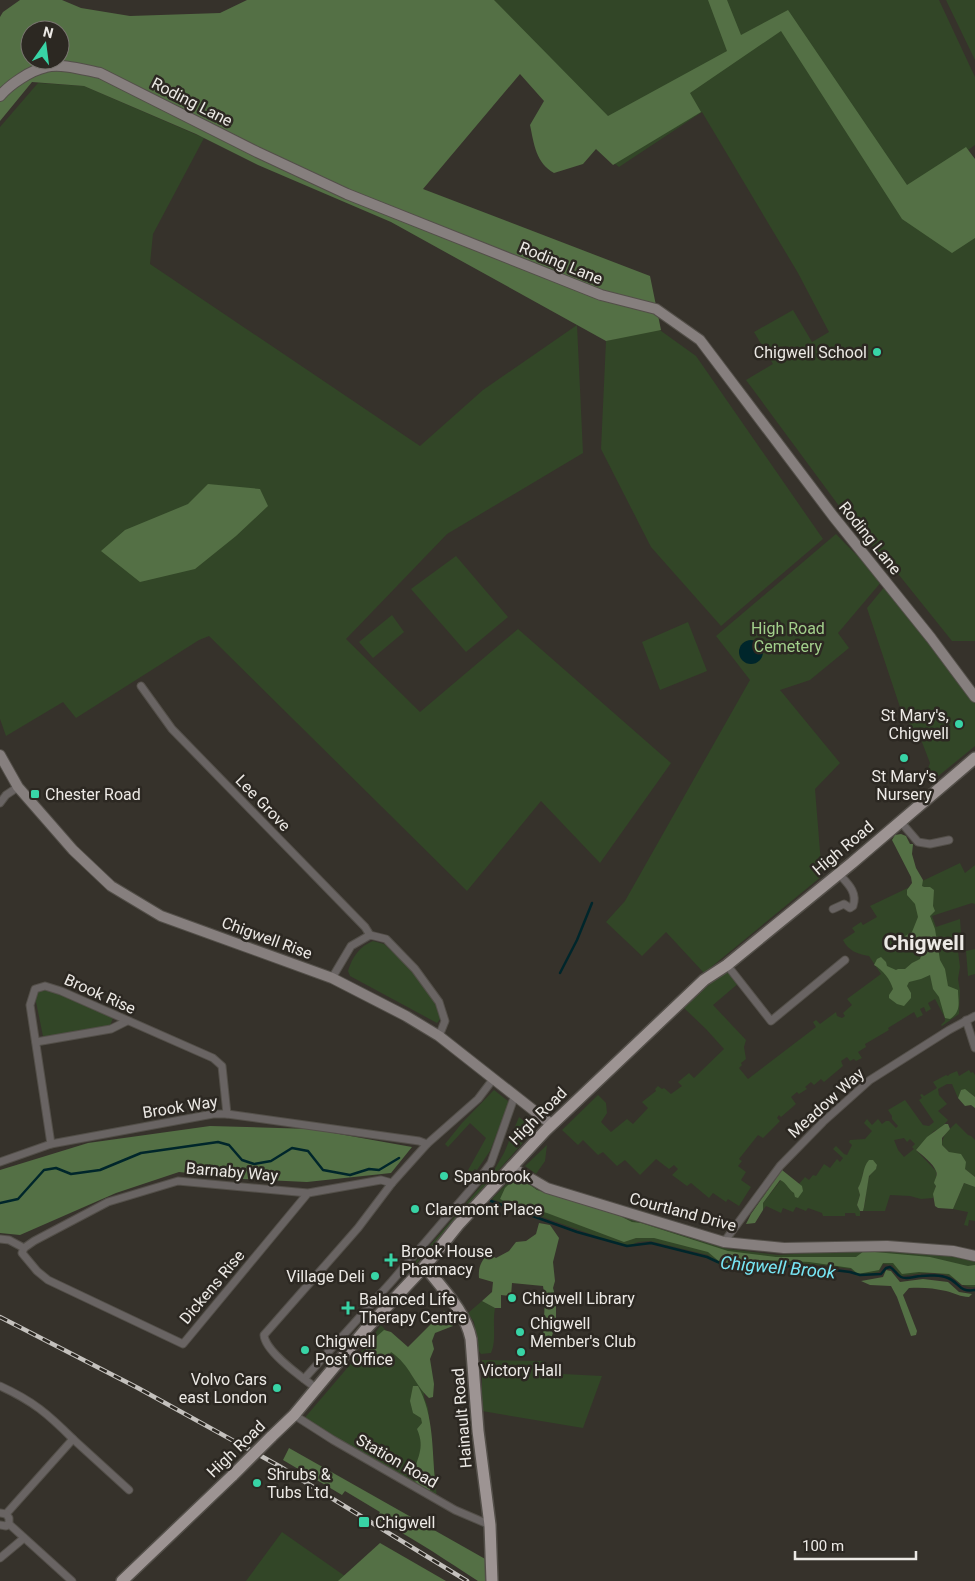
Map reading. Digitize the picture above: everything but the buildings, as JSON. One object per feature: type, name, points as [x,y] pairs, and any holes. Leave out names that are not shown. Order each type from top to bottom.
[{"type":"main road","name":"High Road","points":[[122,1581],[294,1415],[365,1330],[425,1266],[458,1225],[552,1124],[704,980],[726,966],[839,874],[975,758]]},
{"type":"main road","name":"Hainault Road","points":[[425,1266],[463,1315],[472,1339],[478,1431],[490,1525],[492,1581]]},
{"type":"street","name":"Roding Lane","points":[[0,96],[5,90],[25,76],[46,67],[72,67],[100,73],[292,169],[347,194],[601,296],[656,309],[700,340],[833,516],[931,638],[975,697]]},
{"type":"street","name":"Lee Grove","points":[[141,686],[172,729],[365,927],[370,935],[386,939],[415,969],[439,1002],[445,1020],[439,1036]]},
{"type":"street","name":"Chigwell Rise","points":[[0,754],[18,787],[73,850],[111,886],[161,916],[332,978],[406,1016],[439,1036],[552,1124]]},
{"type":"street","points":[[0,802],[18,787]]},
{"type":"street","points":[[900,821],[918,842],[930,844],[949,840]]},
{"type":"street","points":[[833,909],[844,904],[850,908],[856,900],[852,887],[839,874]]},
{"type":"street","points":[[332,978],[351,946],[370,935]]},
{"type":"street","points":[[726,966],[771,1021],[845,960]]},
{"type":"street","name":"Brook Rise","points":[[52,1144],[30,1005],[35,989],[45,986],[61,991],[213,1058],[222,1066],[227,1114]]},
{"type":"street","name":"Meadow Way","points":[[724,1242],[780,1166],[823,1122],[870,1080],[975,1016]]},
{"type":"street","points":[[966,1020],[975,1048]]},
{"type":"street","points":[[36,1042],[111,1029],[127,1021]]},
{"type":"street","points":[[316,1388],[278,1357],[265,1342],[263,1338],[265,1333],[358,1228],[392,1183],[427,1144],[478,1099],[494,1078]]},
{"type":"street","points":[[304,1379],[477,1182],[491,1163],[515,1094]]},
{"type":"street","name":"Brook Way","points":[[0,1162],[52,1144],[213,1114],[227,1114],[419,1141],[427,1144]]},
{"type":"street","name":"Courtland Drive","points":[[511,1167],[547,1188],[724,1242],[784,1248],[887,1246],[953,1251],[975,1256]]},
{"type":"street","points":[[308,1193],[381,1180],[392,1183]]},
{"type":"street","name":"Barnaby Way","points":[[23,1250],[34,1240],[108,1202],[178,1181],[308,1193]]},
{"type":"street","name":"Dickens Rise","points":[[23,1250],[37,1271],[48,1280],[183,1344],[308,1193]]},
{"type":"street","points":[[0,1240],[8,1240],[23,1250]]},
{"type":"street","points":[[392,1281],[403,1289]]},
{"type":"street","points":[[0,1386],[24,1396],[46,1412],[129,1490]]},
{"type":"street","name":"Station Road","points":[[294,1415],[333,1440],[447,1506],[490,1525]]},
{"type":"street","points":[[72,1581],[9,1524],[9,1518],[3,1513],[74,1439]]},
{"type":"street","points":[[0,1525],[6,1526],[9,1524]]},
{"type":"street","points":[[0,1558],[24,1538]]},
{"type":"green space","points":[[20,0],[62,0],[81,8],[130,16],[220,13],[247,0],[494,0],[608,116],[727,51],[708,0],[727,0],[741,35],[788,10],[907,185],[966,147],[975,159],[975,238],[952,253],[902,219],[781,31],[690,93],[701,112],[613,165],[596,149],[583,164],[554,173],[548,169],[537,152],[530,125],[544,101],[520,74],[423,189],[650,276],[661,330],[606,341],[391,222],[258,165],[196,134],[84,86],[32,82],[0,121],[0,17],[3,12]]},
{"type":"green space","name":"Chigwell School","points":[[491,0],[939,0],[975,77],[975,145],[967,151],[975,161],[975,641],[952,641],[887,560],[859,533],[746,380],[773,364],[754,332],[793,310],[812,342],[829,332],[798,273],[702,112],[619,167],[596,149]]},
{"type":"green space","points":[[946,0],[975,0],[975,60]]},
{"type":"green space","points":[[38,83],[84,86],[204,138],[153,234],[150,264],[420,446],[483,390],[577,325],[583,453],[447,534],[346,639],[420,712],[518,629],[671,763],[600,863],[541,801],[467,891],[209,636],[199,640],[76,718],[63,702],[6,736],[0,719],[0,127]]},
{"type":"green space","points":[[657,328],[696,356],[823,539],[721,626],[651,547],[601,449],[606,341]]},
{"type":"green space","points":[[208,484],[260,489],[268,506],[236,536],[195,569],[140,582],[101,551],[125,530],[188,504]]},
{"type":"green space","name":"High Road Cemetery","points":[[836,534],[882,581],[838,633],[849,648],[810,680],[780,690],[840,763],[815,789],[822,876],[704,973],[666,932],[642,956],[606,922],[625,901],[750,680],[716,636]]},
{"type":"green space","points":[[456,556],[508,617],[466,652],[411,589]]},
{"type":"green space","points":[[886,585],[975,703],[975,746],[931,782],[925,776],[930,763],[920,737],[903,716],[867,608]]},
{"type":"green space","points":[[392,615],[404,632],[373,658],[359,642]]},
{"type":"green space","points":[[688,622],[707,671],[660,690],[642,642]]},
{"type":"green space","points":[[901,834],[906,836],[910,844],[913,844],[912,854],[916,868],[923,880],[922,886],[930,887],[934,890],[933,906],[935,911],[930,916],[935,929],[940,960],[945,969],[948,986],[958,990],[958,1009],[950,1019],[945,1018],[939,997],[933,989],[930,975],[909,982],[907,986],[911,993],[911,998],[904,1006],[897,1004],[889,998],[893,989],[892,985],[883,972],[874,965],[877,959],[881,957],[887,966],[896,970],[905,969],[920,959],[921,956],[909,949],[902,941],[905,936],[912,932],[918,917],[915,904],[907,895],[907,890],[912,883],[911,877],[892,840],[895,835]]},
{"type":"green space","points":[[960,863],[965,873],[975,865],[975,904],[972,903],[932,916],[936,927],[960,919],[961,933],[958,951],[960,967],[958,979],[960,991],[959,1014],[942,1026],[945,1018],[935,999],[928,1003],[931,1009],[926,1012],[924,1007],[920,1009],[923,1015],[917,1018],[914,1012],[865,1044],[866,1047],[858,1052],[862,1058],[850,1061],[847,1057],[841,1061],[843,1066],[824,1082],[821,1079],[814,1085],[811,1082],[805,1087],[807,1089],[799,1094],[797,1092],[791,1097],[796,1104],[781,1117],[779,1115],[777,1118],[780,1121],[763,1138],[758,1135],[739,1159],[742,1161],[738,1166],[746,1172],[741,1180],[751,1187],[739,1206],[728,1199],[726,1202],[713,1193],[709,1198],[691,1183],[687,1186],[672,1175],[678,1169],[674,1165],[669,1169],[656,1159],[640,1175],[625,1160],[617,1166],[603,1152],[598,1155],[583,1140],[578,1145],[562,1130],[598,1095],[606,1103],[607,1113],[601,1122],[611,1132],[627,1119],[633,1124],[648,1108],[642,1102],[656,1091],[655,1089],[658,1086],[671,1094],[682,1086],[678,1082],[689,1073],[694,1078],[724,1049],[684,1008],[728,967],[740,982],[713,1005],[746,1040],[744,1047],[746,1059],[739,1068],[748,1079],[816,1027],[813,1022],[816,1020],[820,1024],[836,1012],[837,1016],[842,1018],[845,1016],[843,1013],[852,1005],[847,999],[881,974],[869,956],[854,951],[845,944],[843,940],[855,932],[852,928],[861,922],[863,925],[877,917],[870,906]]},
{"type":"green space","points":[[373,941],[384,944],[411,969],[436,1002],[441,1018],[437,1023],[350,976],[348,971],[354,957],[360,949]]},
{"type":"green space","points":[[975,949],[975,974],[968,976],[966,951]]},
{"type":"green space","points":[[45,986],[114,1015],[110,1026],[50,1038],[43,1036],[35,997],[37,990]]},
{"type":"green space","points":[[969,1070],[971,1073],[973,1072],[975,1075],[975,1097],[969,1092],[961,1090],[958,1098],[952,1084],[947,1084],[938,1089],[939,1095],[947,1104],[938,1111],[948,1120],[941,1128],[934,1131],[916,1150],[936,1171],[936,1185],[933,1198],[921,1199],[910,1196],[890,1195],[885,1211],[863,1211],[868,1182],[877,1165],[863,1172],[862,1181],[858,1188],[860,1195],[857,1205],[860,1216],[856,1216],[855,1213],[845,1213],[845,1216],[823,1216],[822,1213],[808,1208],[806,1211],[796,1207],[793,1212],[783,1208],[781,1213],[766,1206],[763,1210],[763,1203],[781,1180],[787,1184],[799,1184],[805,1177],[809,1180],[813,1175],[816,1176],[824,1164],[830,1168],[837,1159],[840,1162],[843,1158],[833,1149],[836,1146],[847,1155],[852,1145],[849,1142],[850,1140],[865,1139],[872,1131],[864,1123],[867,1119],[872,1125],[878,1119],[882,1124],[889,1121],[896,1128],[898,1126],[888,1110],[905,1100],[923,1125],[929,1126],[934,1122],[919,1100],[922,1098],[920,1095],[924,1096],[937,1088],[933,1082],[946,1075],[948,1076],[957,1071],[959,1076]],"holes":[[[904,1138],[907,1142],[910,1139],[915,1144],[912,1147],[914,1149],[904,1157],[898,1150],[894,1140]]]},
{"type":"green space","points":[[965,1089],[975,1097],[975,1108],[971,1105],[965,1106],[958,1098],[961,1090]]},
{"type":"green space","points":[[494,1090],[508,1101],[508,1105],[490,1151],[477,1170],[475,1169],[470,1173],[467,1172],[486,1138],[470,1123],[448,1147],[445,1144],[462,1123]]},
{"type":"green space","points":[[519,1117],[535,1129],[406,1273],[493,1172],[504,1153]]},
{"type":"green space","points":[[956,1123],[975,1140],[975,1177],[965,1169],[965,1162],[942,1145],[948,1130]]},
{"type":"green space","points":[[945,1124],[948,1124],[950,1129],[942,1138],[942,1145],[949,1152],[961,1154],[966,1162],[965,1169],[975,1177],[975,1187],[964,1183],[953,1209],[935,1206],[933,1194],[936,1186],[934,1183],[937,1172],[930,1162],[916,1150],[927,1137]]},
{"type":"green space","points":[[210,1126],[311,1129],[412,1147],[391,1173],[307,1182],[243,1179],[179,1172],[116,1193],[20,1235],[0,1233],[0,1170],[88,1143]]},
{"type":"green space","points":[[547,1145],[545,1161],[536,1174],[525,1166]]},
{"type":"green space","points":[[869,1160],[873,1160],[877,1165],[876,1169],[869,1176],[863,1211],[860,1211],[857,1205],[860,1195],[858,1188],[865,1166]]},
{"type":"green space","points":[[782,1170],[802,1186],[803,1191],[798,1198],[795,1197],[794,1193],[780,1180],[763,1203],[763,1210],[755,1223],[746,1224],[751,1214]]},
{"type":"green space","points":[[517,1173],[537,1189],[728,1249],[778,1255],[870,1249],[951,1256],[975,1261],[975,1287],[963,1285],[950,1276],[935,1273],[901,1276],[892,1265],[883,1264],[879,1272],[857,1276],[851,1269],[818,1265],[768,1262],[719,1265],[708,1255],[650,1241],[638,1242],[627,1247],[492,1199]]},
{"type":"green space","points":[[517,1176],[537,1190],[620,1216],[632,1222],[641,1223],[728,1251],[776,1257],[856,1257],[864,1251],[930,1257],[968,1266],[975,1265],[975,1285],[962,1285],[949,1274],[919,1272],[902,1274],[893,1263],[883,1263],[879,1270],[858,1274],[851,1268],[809,1262],[764,1260],[721,1263],[708,1252],[654,1238],[636,1238],[624,1242],[547,1213],[500,1199],[505,1188]]},
{"type":"green space","points":[[964,1183],[975,1187],[975,1221],[969,1220],[968,1226],[964,1225],[968,1212],[953,1209]]},
{"type":"green space","points":[[539,1223],[550,1225],[559,1238],[553,1262],[556,1322],[552,1336],[548,1340],[543,1336],[545,1299],[543,1286],[512,1283],[511,1296],[501,1295],[501,1308],[495,1308],[482,1301],[492,1292],[493,1282],[479,1278],[483,1259],[488,1254],[496,1258],[509,1251],[516,1242],[526,1241],[536,1234]]},
{"type":"green space","points":[[886,1270],[891,1271],[900,1282],[923,1279],[948,1282],[959,1292],[972,1294],[966,1297],[937,1289],[909,1288],[903,1295],[917,1331],[916,1335],[911,1336],[891,1286],[870,1285],[861,1281],[883,1277]]},
{"type":"green space","points":[[482,1301],[495,1308],[493,1348],[491,1353],[481,1354],[478,1350],[474,1322],[468,1313]]},
{"type":"green space","points":[[444,1311],[447,1313],[453,1326],[435,1333],[432,1341],[434,1349],[430,1359],[434,1384],[433,1397],[429,1398],[424,1393],[403,1363],[391,1352],[387,1360],[381,1362],[374,1363],[366,1360],[366,1346],[384,1330],[391,1332],[408,1347]]},
{"type":"green space","points":[[381,1325],[408,1355],[423,1365],[424,1397],[428,1408],[437,1499],[302,1421],[366,1346]]},
{"type":"green space","points":[[482,1360],[544,1361],[544,1373],[602,1376],[583,1428],[482,1411]]},
{"type":"green space","points":[[413,1386],[418,1386],[430,1421],[435,1481],[429,1491],[418,1485],[413,1478],[421,1443],[417,1429],[422,1423],[421,1418],[413,1413],[410,1401]]},
{"type":"green space","points":[[289,1448],[487,1560],[486,1581],[478,1581],[376,1519],[380,1512],[345,1491],[342,1495],[283,1460]]},
{"type":"green space","points":[[282,1532],[352,1581],[246,1581]]},
{"type":"green space","points":[[380,1543],[446,1581],[338,1581]]},
{"type":"water","points":[[751,640],[760,643],[763,652],[760,661],[751,664],[742,661],[739,652],[742,643]]},
{"type":"waterway","points":[[560,973],[577,940],[592,903]]},
{"type":"waterway","name":"Chigwell Brook","points":[[0,1203],[18,1199],[44,1170],[56,1168],[71,1174],[100,1170],[141,1153],[218,1142],[229,1145],[242,1160],[254,1164],[271,1161],[292,1148],[308,1151],[323,1170],[350,1175],[369,1169],[379,1170],[399,1158]]},
{"type":"waterway","name":"Chigwell Brook","points":[[491,1201],[577,1232],[627,1246],[651,1243],[707,1257],[722,1264],[810,1267],[860,1275],[881,1274],[886,1268],[890,1267],[903,1278],[927,1275],[942,1276],[952,1280],[962,1289],[975,1290]]},
{"type":"railway","points":[[0,1317],[138,1388],[279,1466],[467,1581]]},
{"type":"place","name":"Chigwell School","points":[[877,352]]},
{"type":"place","name":"St Mary's, Chigwell","points":[[959,724]]},
{"type":"place","name":"St Mary's Nursery","points":[[904,758]]},
{"type":"place","name":"Chester Road","points":[[35,794]]},
{"type":"place","name":"Spanbrook","points":[[444,1176]]},
{"type":"place","name":"Claremont Place","points":[[415,1209]]},
{"type":"place","name":"Brook House Pharmacy","points":[[391,1260]]},
{"type":"place","name":"Village Deli","points":[[375,1276]]},
{"type":"place","name":"Chigwell Library","points":[[512,1298]]},
{"type":"place","name":"Balanced Life Therapy Centre","points":[[348,1308]]},
{"type":"place","name":"Chigwell Member's Club","points":[[520,1332]]},
{"type":"place","name":"Chigwell Post Office","points":[[305,1350]]},
{"type":"place","name":"Victory Hall","points":[[521,1352]]},
{"type":"place","name":"Volvo Cars east London","points":[[277,1388]]},
{"type":"place","name":"Shrubs & Tubs Ltd.","points":[[257,1483]]},
{"type":"place","name":"Chigwell","points":[[364,1522]]},
{"type":"district","name":"Chigwell","points":[[924,943]]}]
